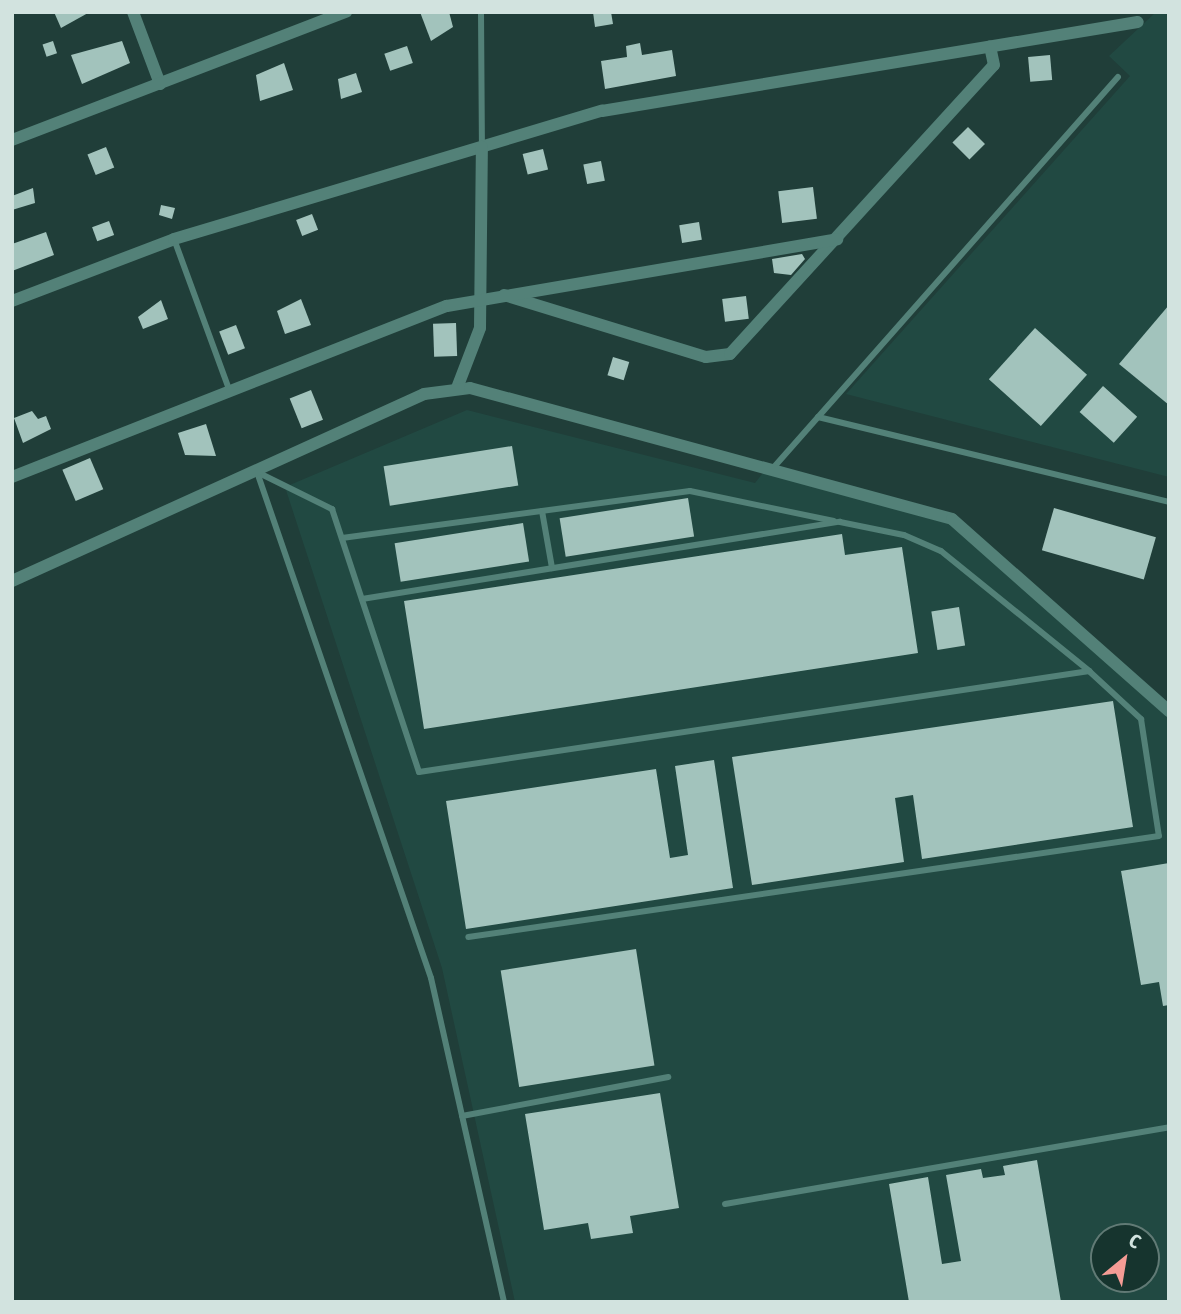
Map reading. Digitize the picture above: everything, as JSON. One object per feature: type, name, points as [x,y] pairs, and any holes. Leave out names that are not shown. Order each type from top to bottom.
[{"type":"street","points":[[133,12],[160,84]]},
{"type":"street","points":[[12,141],[346,12]]},
{"type":"street","points":[[12,301],[174,239],[602,111],[1138,22]]},
{"type":"street","points":[[503,295],[579,323],[718,358],[740,346],[994,65],[990,46]]},
{"type":"street","points":[[457,388],[480,328],[482,147]]},
{"type":"street","points":[[12,477],[482,298],[837,239]]},
{"type":"street","points":[[12,581],[425,394],[457,388],[498,392],[774,467],[952,519],[1169,711]]},
{"type":"lane","points":[[481,12],[482,147]]},
{"type":"lane","points":[[774,467],[1118,77]]},
{"type":"lane","points":[[174,239],[230,392]]},
{"type":"lane","points":[[818,417],[1169,502]]},
{"type":"lane","points":[[257,472],[332,509],[419,772],[1089,671]]},
{"type":"lane","points":[[257,472],[432,978],[504,1302]]},
{"type":"lane","points":[[342,538],[690,491],[904,535],[940,551],[1089,671],[1141,719],[1159,836],[468,937]]},
{"type":"lane","points":[[542,511],[552,568]]},
{"type":"lane","points":[[362,599],[840,522]]},
{"type":"lane","points":[[462,1116],[668,1077]]},
{"type":"lane","points":[[725,1204],[1169,1127]]},
{"type":"shaded area","points":[[1156,12],[1169,14],[1169,477],[846,394],[1130,76],[1109,56]]},
{"type":"shaded area","points":[[467,410],[755,483],[766,469],[957,526],[1169,719],[1169,1302],[515,1302],[442,968],[285,487]]},
{"type":"building","points":[[54,12],[88,12],[88,13],[61,28]]},
{"type":"building","points":[[420,12],[449,12],[453,27],[431,41]]},
{"type":"building","points":[[593,12],[611,12],[613,24],[595,27]]},
{"type":"building","points":[[53,41],[57,53],[47,57],[43,44]]},
{"type":"building","points":[[122,41],[130,63],[82,84],[71,55]]},
{"type":"building","points":[[640,43],[642,55],[672,50],[676,76],[605,89],[601,61],[627,57],[626,46]]},
{"type":"building","points":[[407,46],[413,63],[390,71],[384,54]]},
{"type":"building","points":[[1050,55],[1052,80],[1030,82],[1028,57]]},
{"type":"building","points":[[284,63],[293,90],[260,101],[256,75]]},
{"type":"building","points":[[356,73],[362,92],[341,99],[338,79]]},
{"type":"building","points":[[968,127],[985,144],[969,160],[952,143]]},
{"type":"building","points":[[106,147],[114,167],[96,175],[87,154]]},
{"type":"building","points":[[543,149],[548,169],[528,174],[523,154]]},
{"type":"building","points":[[601,161],[605,181],[587,184],[583,164]]},
{"type":"building","points":[[813,187],[817,219],[782,223],[778,191]]},
{"type":"building","points":[[33,188],[35,203],[12,210],[12,196]]},
{"type":"building","points":[[161,205],[175,208],[172,219],[159,215]]},
{"type":"building","points":[[312,214],[318,230],[302,236],[296,220]]},
{"type":"building","points":[[109,221],[114,235],[97,241],[92,227]]},
{"type":"building","points":[[699,222],[702,240],[682,243],[679,225]]},
{"type":"building","points":[[46,232],[54,255],[12,271],[12,244]]},
{"type":"building","points":[[802,254],[805,259],[791,275],[774,273],[772,259]]},
{"type":"building","points":[[746,296],[749,319],[725,322],[722,299]]},
{"type":"building","points":[[301,299],[311,325],[285,334],[277,311]]},
{"type":"building","points":[[161,300],[168,319],[143,329],[138,317]]},
{"type":"building","points":[[1169,305],[1169,405],[1119,364]]},
{"type":"building","points":[[456,323],[457,356],[434,357],[433,324]]},
{"type":"building","points":[[236,325],[245,348],[228,355],[219,331]]},
{"type":"building","points":[[1035,328],[1087,375],[1041,426],[989,379]]},
{"type":"building","points":[[613,357],[629,362],[624,380],[607,375]]},
{"type":"building","points":[[1103,386],[1137,417],[1114,443],[1080,412]]},
{"type":"building","points":[[311,390],[323,420],[302,428],[290,399]]},
{"type":"building","points":[[32,411],[38,419],[46,416],[51,429],[23,443],[14,418]]},
{"type":"building","points":[[206,424],[216,456],[185,455],[178,433]]},
{"type":"building","points":[[512,446],[518,486],[390,506],[384,466]]},
{"type":"building","points":[[90,458],[103,489],[76,501],[62,470]]},
{"type":"building","points":[[688,498],[694,537],[566,557],[560,518]]},
{"type":"building","points":[[1054,508],[1156,537],[1144,580],[1042,550]]},
{"type":"building","points":[[523,523],[529,562],[401,582],[395,543]]},
{"type":"building","points":[[842,534],[845,555],[902,547],[918,653],[424,729],[404,601]]},
{"type":"building","points":[[959,607],[965,646],[937,650],[931,611]]},
{"type":"building","points":[[1113,701],[1133,827],[922,859],[913,795],[895,798],[904,862],[752,885],[732,757]]},
{"type":"building","points":[[714,760],[733,888],[466,929],[446,801],[656,769],[670,858],[688,855],[675,766]]},
{"type":"building","points":[[1169,863],[1169,1005],[1163,1006],[1159,982],[1141,985],[1121,871]]},
{"type":"building","points":[[636,949],[654,1066],[519,1087],[501,970]]},
{"type":"building","points":[[660,1093],[679,1208],[630,1216],[633,1233],[591,1239],[588,1223],[544,1230],[525,1114]]},
{"type":"building","points":[[1037,1160],[1061,1302],[909,1302],[889,1184],[928,1177],[942,1264],[961,1261],[946,1175],[981,1169],[983,1178],[1005,1175],[1003,1166]]}]
